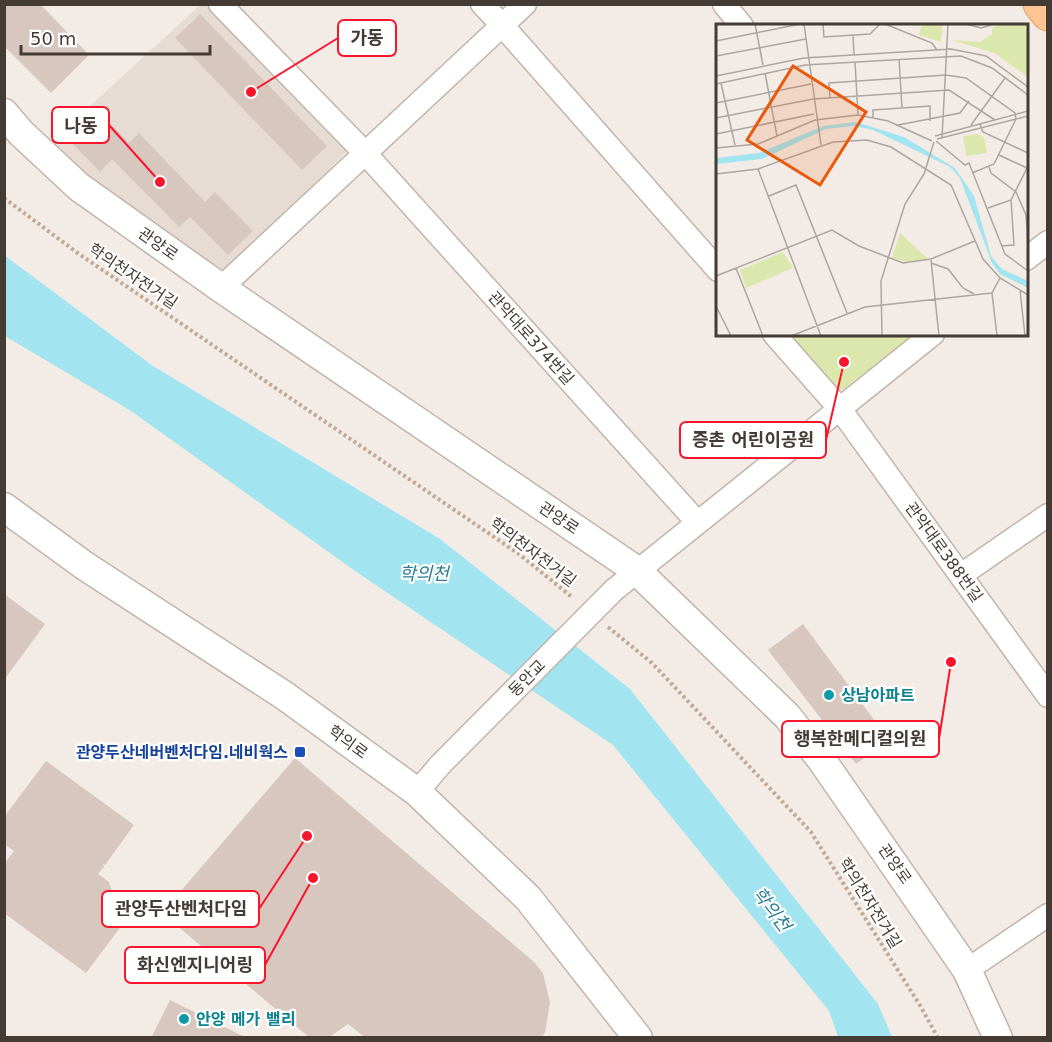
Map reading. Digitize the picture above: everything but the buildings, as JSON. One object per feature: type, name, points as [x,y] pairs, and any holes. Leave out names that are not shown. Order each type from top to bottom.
[{"type":"main road","points":[[1040,4],[1047,14]]},
{"type":"street","name":"관악대로374번길","points":[[220,4],[365,153],[697,522]]},
{"type":"street","points":[[482,4],[716,269]]},
{"type":"street","points":[[221,288],[525,4]]},
{"type":"street","points":[[724,4],[740,24]]},
{"type":"street","name":"관양로","points":[[4,113],[21,134],[79,187],[221,288],[636,570],[787,716],[822,759],[967,970],[998,1038]]},
{"type":"street","points":[[1028,257],[1047,242]]},
{"type":"street","points":[[776,336],[840,409]]},
{"type":"street","points":[[636,570],[931,336]]},
{"type":"street","name":"관악대로388번길","points":[[840,409],[1047,696]]},
{"type":"street","name":"학의로","points":[[4,507],[85,566],[285,696],[417,792],[528,898],[638,1038]]},
{"type":"street","points":[[961,575],[1047,515]]},
{"type":"street","name":"동안교","points":[[417,792],[440,765],[636,570]]},
{"type":"street","points":[[967,970],[1047,915]]},
{"type":"path","name":"학의천자전거길","points":[[4,198],[79,254],[519,554],[582,605]]},
{"type":"path","name":"학의천자전거길","points":[[599,620],[652,663],[811,832],[938,1038]]},
{"type":"shaded area","points":[[206,4],[349,149],[227,272],[119,207],[52,141],[200,5]]},
{"type":"green space","points":[[787,336],[912,336],[844,389],[836,390]]},
{"type":"water","name":"학의천","points":[[4,255],[153,366],[440,539],[630,689],[878,1004],[892,1037],[838,1037],[829,1011],[613,745],[358,573],[131,411],[5,336]]},
{"type":"place","name":"가동","points":[[251,92]]},
{"type":"place","name":"나동","points":[[160,182]]},
{"type":"place","name":"증촌 어린이공원","points":[[844,362]]},
{"type":"place","name":"행복한메디컬의원","points":[[951,662]]},
{"type":"place","name":"상남아파트","points":[[829,695]]},
{"type":"place","name":"관양두산네버벤처다임.네비웍스","points":[[300,752]]},
{"type":"place","name":"관양두산벤처다임","points":[[307,836]]},
{"type":"place","name":"화신엔지니어링","points":[[313,878]]},
{"type":"place","name":"안양 메가 밸리","points":[[184,1019]]}]
